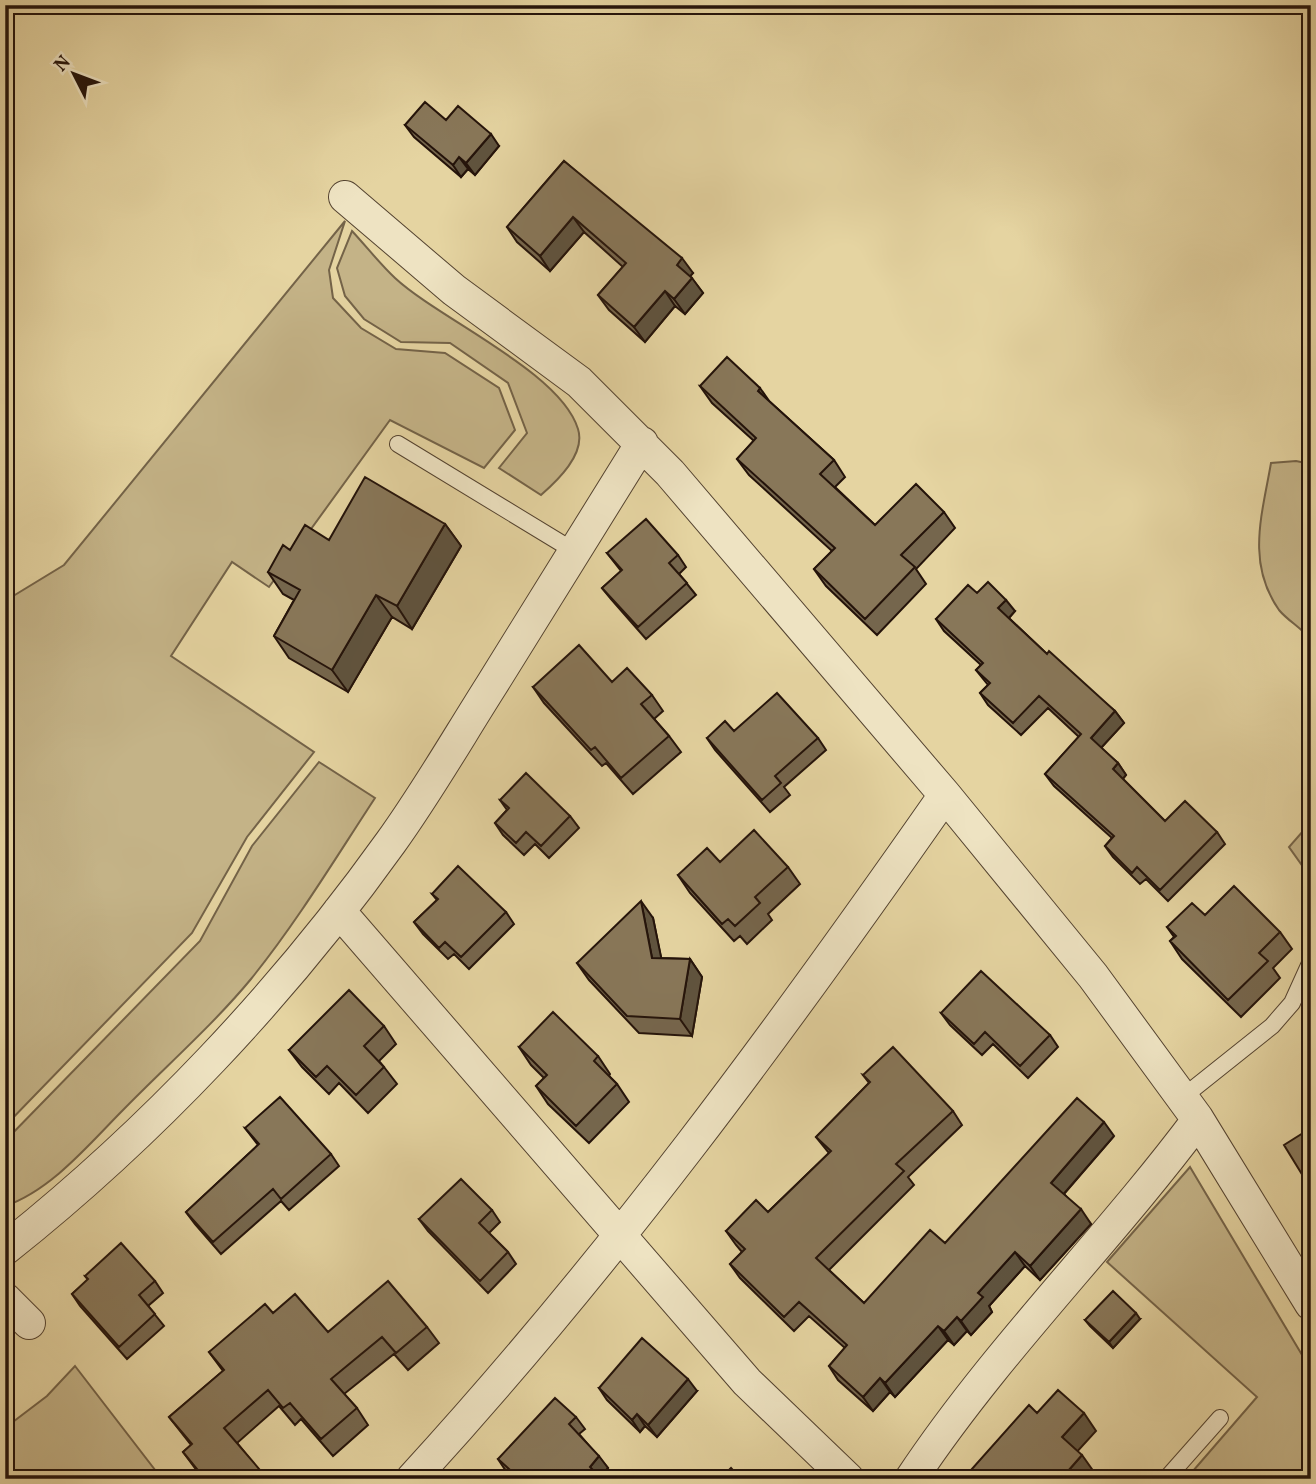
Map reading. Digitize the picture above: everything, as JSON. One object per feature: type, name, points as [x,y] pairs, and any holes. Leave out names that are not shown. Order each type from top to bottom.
[{"type":"street","points":[[345,197],[454,290],[579,382],[642,443],[945,795],[1093,976],[1191,1109],[1311,1304]]},
{"type":"street","points":[[5,1249],[89,1178],[161,1109],[248,1018],[339,911],[432,781],[642,443]]},
{"type":"street","points":[[412,1479],[533,1343],[620,1238],[745,1076],[945,795]]},
{"type":"street","points":[[339,911],[747,1382],[848,1479]]},
{"type":"street","points":[[911,1479],[991,1370],[1131,1207],[1191,1109]]},
{"type":"street","points":[[5,1299],[29,1323]]},
{"type":"lane","points":[[398,444],[574,551]]},
{"type":"lane","points":[[1191,1109],[1292,1003],[1311,961]]},
{"type":"lane","points":[[1166,1479],[1220,1418]]},
{"type":"shaded area","points":[[345,221],[329,270],[333,298],[361,328],[396,349],[445,353],[499,388],[515,430],[484,468],[390,420],[269,587],[232,562],[171,656],[314,752],[247,837],[192,933],[5,1126],[5,601],[64,565]]},
{"type":"shaded area","points":[[352,231],[395,278],[524,367],[567,408],[578,429],[578,448],[568,466],[541,495],[499,468],[527,433],[508,383],[450,343],[401,342],[364,319],[345,296],[337,268]]},
{"type":"shaded area","points":[[1296,461],[1311,464],[1311,640],[1279,610],[1269,592],[1260,557],[1261,520],[1271,463]]},
{"type":"shaded area","points":[[319,762],[375,798],[284,935],[221,1013],[84,1150],[39,1189],[5,1206],[5,1141],[200,941],[252,846]]},
{"type":"shaded area","points":[[1311,822],[1311,878],[1289,847]]},
{"type":"shaded area","points":[[1190,1167],[1311,1370],[1311,1479],[1186,1479],[1257,1397],[1107,1262]]},
{"type":"shaded area","points":[[75,1366],[162,1479],[5,1479],[5,1428],[47,1396]]},
{"type":"building","points":[[425,102],[446,120],[458,106],[491,134],[466,163],[459,157],[453,165],[405,125]]},
{"type":"building","points":[[564,161],[682,258],[677,265],[692,278],[674,299],[665,291],[634,327],[598,295],[626,263],[573,217],[540,256],[507,227]]},
{"type":"building","points":[[727,357],[760,388],[758,391],[834,460],[820,474],[875,525],[916,484],[944,512],[901,555],[915,567],[865,619],[814,569],[835,548],[737,459],[756,438],[700,386]]},
{"type":"building","points":[[365,477],[445,524],[397,606],[376,595],[332,670],[274,636],[300,590],[268,572],[283,545],[290,550],[305,525],[329,540]]},
{"type":"building","points":[[646,519],[678,555],[669,563],[687,583],[638,627],[602,588],[622,570],[607,553]]},
{"type":"building","points":[[988,582],[1006,600],[998,608],[1047,654],[1049,651],[1115,711],[1091,738],[1118,763],[1113,769],[1165,821],[1185,801],[1217,832],[1160,890],[1137,867],[1132,873],[1105,846],[1114,836],[1045,774],[1081,734],[1039,696],[1013,723],[980,693],[990,683],[976,670],[983,663],[936,619],[968,585],[977,593]]},
{"type":"building","points":[[579,645],[612,682],[627,668],[652,695],[641,704],[669,736],[621,778],[595,747],[591,750],[533,687]]},
{"type":"building","points":[[777,693],[818,738],[775,776],[781,783],[762,800],[707,738],[725,721],[734,731]]},
{"type":"building","points":[[526,773],[570,816],[541,846],[526,832],[516,843],[495,823],[509,808],[500,800]]},
{"type":"building","points":[[754,830],[788,867],[755,897],[760,903],[735,926],[728,919],[722,924],[678,875],[707,848],[720,862]]},
{"type":"building","points":[[458,866],[506,912],[461,957],[445,942],[439,948],[414,922],[438,899],[432,894]]},
{"type":"building","points":[[1234,886],[1280,932],[1259,953],[1268,961],[1228,1000],[1170,941],[1176,936],[1167,927],[1192,903],[1205,915]]},
{"type":"building","points":[[641,901],[652,958],[690,959],[680,1019],[627,1016],[577,963]]},
{"type":"building","points":[[981,971],[1050,1035],[1020,1066],[985,1032],[974,1044],[941,1013]]},
{"type":"building","points":[[349,990],[384,1026],[364,1046],[384,1067],[356,1095],[327,1066],[316,1077],[289,1050]]},
{"type":"building","points":[[553,1012],[598,1056],[594,1061],[617,1084],[576,1126],[536,1086],[547,1075],[519,1047]]},
{"type":"building","points":[[893,1047],[953,1111],[896,1164],[904,1171],[816,1258],[864,1303],[930,1230],[945,1243],[1077,1098],[1104,1122],[1051,1183],[1081,1209],[1030,1266],[1015,1252],[978,1293],[983,1297],[961,1321],[957,1317],[944,1331],[938,1326],[885,1383],[880,1378],[863,1397],[829,1366],[847,1345],[799,1302],[784,1317],[730,1264],[745,1249],[726,1231],[756,1200],[768,1212],[831,1151],[816,1137],[870,1082],[863,1075]]},
{"type":"building","points":[[280,1097],[331,1154],[281,1199],[273,1189],[213,1242],[186,1212],[259,1144],[245,1128]]},
{"type":"building","points":[[1311,1128],[1311,1189],[1284,1145]]},
{"type":"building","points":[[461,1179],[492,1210],[479,1223],[508,1252],[480,1281],[419,1219]]},
{"type":"building","points":[[121,1243],[155,1281],[139,1295],[155,1314],[119,1347],[72,1294],[88,1279],[85,1276]]},
{"type":"building","points":[[388,1281],[427,1327],[396,1353],[382,1337],[331,1379],[357,1408],[321,1439],[290,1403],[283,1408],[268,1390],[224,1428],[260,1470],[249,1479],[205,1479],[183,1452],[192,1444],[169,1417],[224,1370],[209,1352],[265,1304],[273,1313],[295,1294],[328,1332]]},
{"type":"building","points":[[1113,1291],[1136,1313],[1109,1342],[1085,1320]]},
{"type":"building","points":[[642,1338],[688,1379],[648,1425],[637,1414],[632,1420],[599,1388]]},
{"type":"building","points":[[1058,1390],[1084,1413],[1062,1437],[1082,1455],[1061,1479],[963,1479],[1029,1405],[1037,1413]]},
{"type":"building","points":[[555,1398],[576,1417],[569,1424],[599,1456],[590,1467],[594,1471],[587,1479],[520,1479],[498,1459]]},
{"type":"building","points":[[731,1468],[741,1479],[720,1479]]},
{"type":"building","points":[[769,1473],[774,1479],[763,1479]]}]
